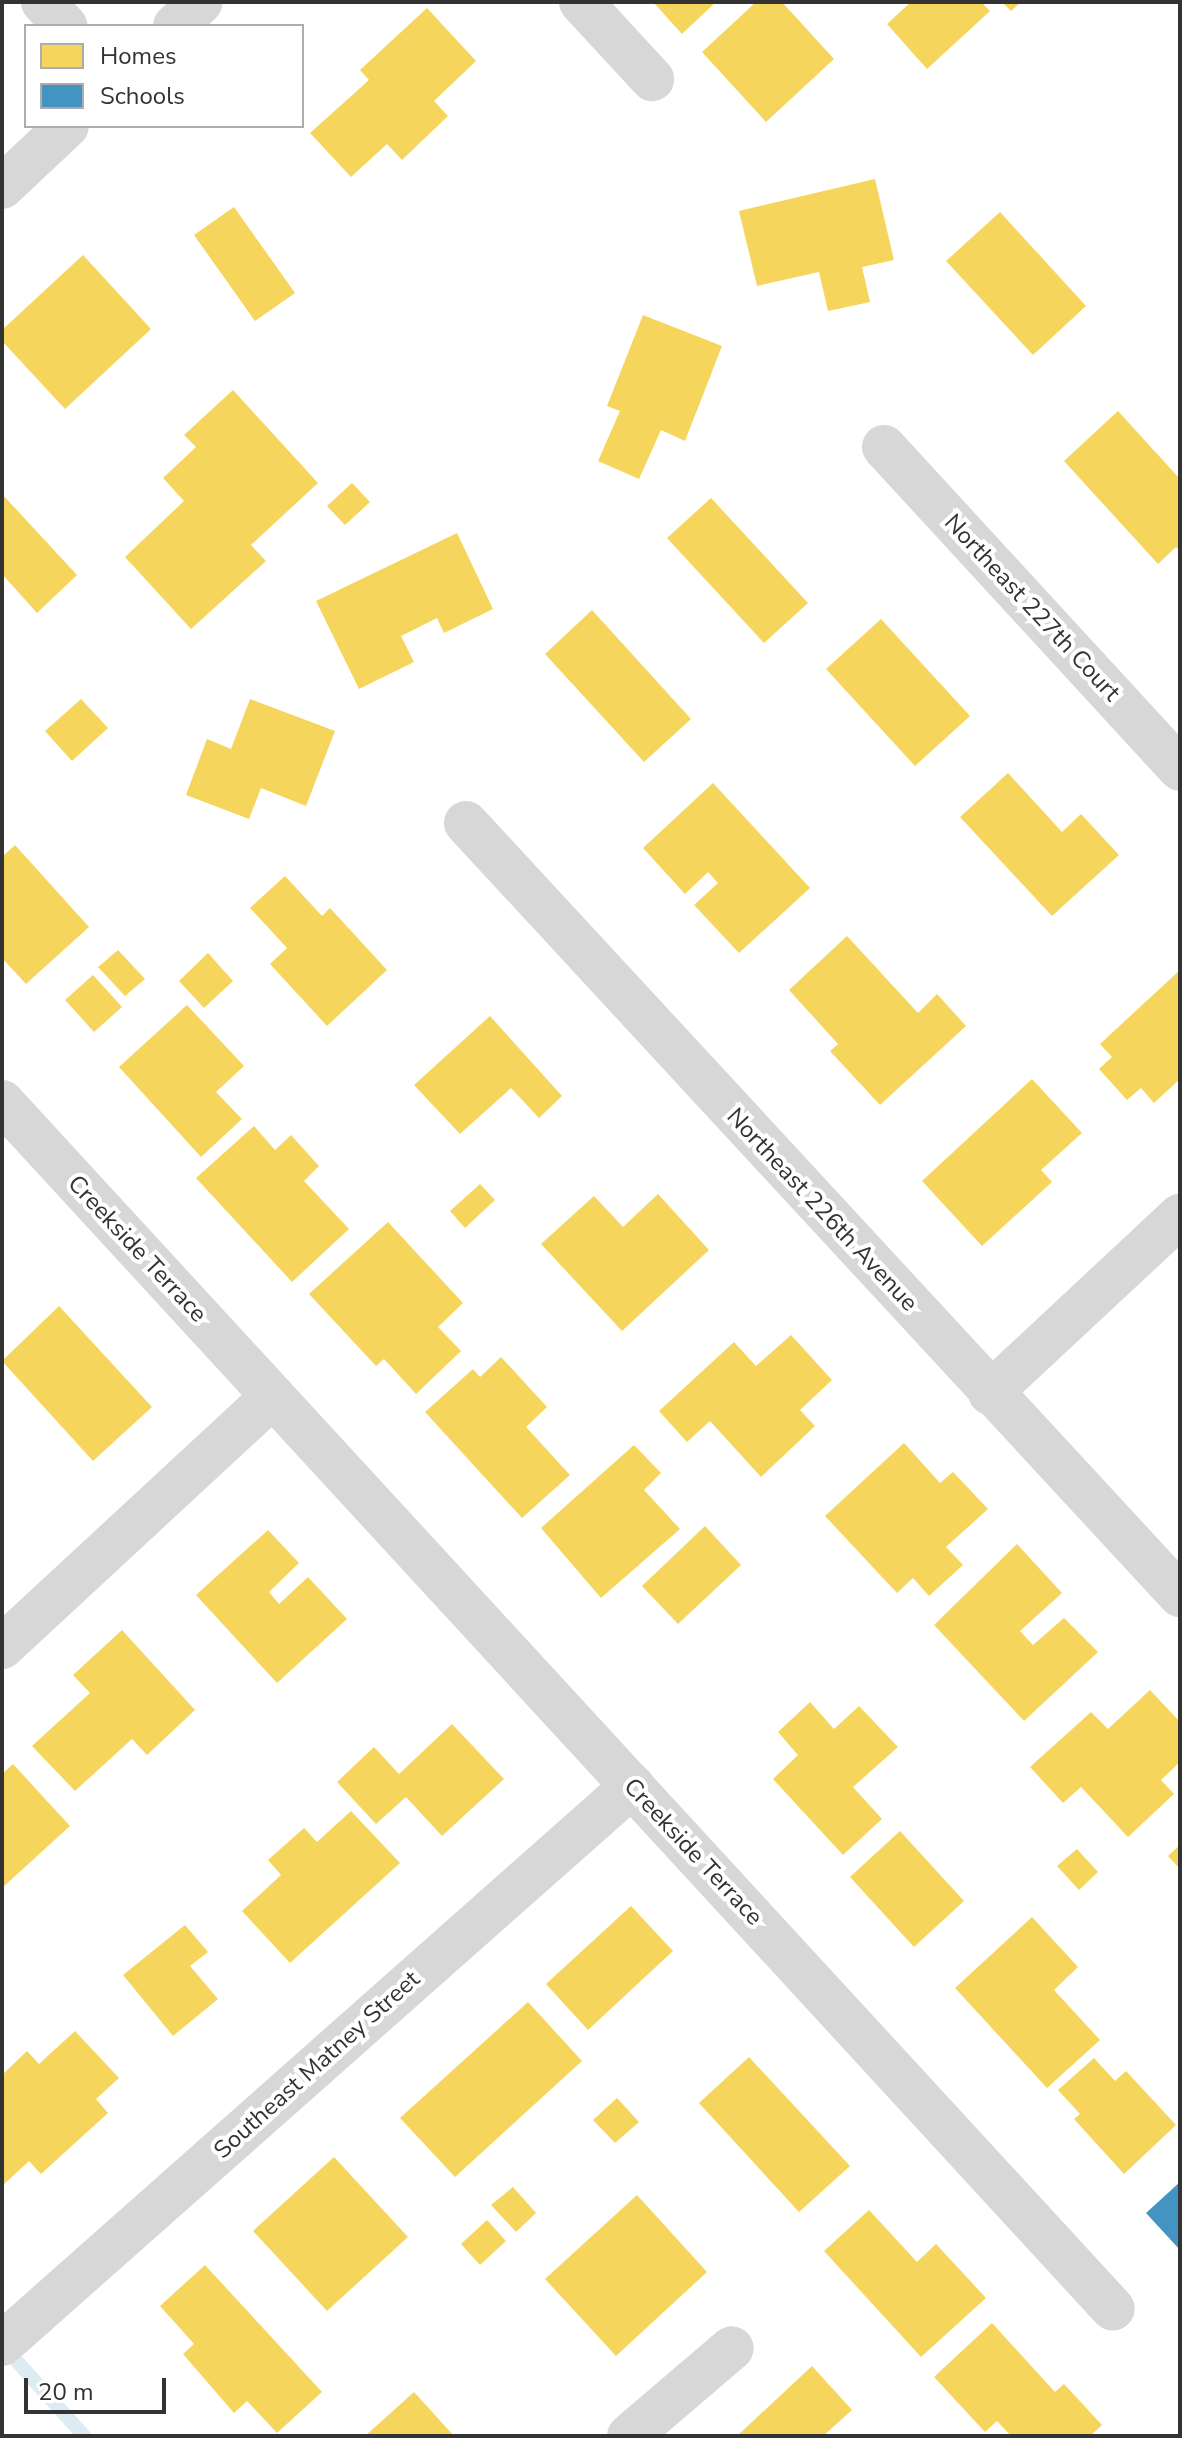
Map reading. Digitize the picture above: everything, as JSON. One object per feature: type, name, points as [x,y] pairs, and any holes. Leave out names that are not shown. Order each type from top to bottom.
[{"type":"street","points":[[43,2],[63,24]]},
{"type":"street","points":[[177,24],[201,2]]},
{"type":"street","points":[[581,2],[652,79]]},
{"type":"street","points":[[2,187],[65,128]]},
{"type":"street","name":"Northeast 227th Court","points":[[884,447],[1180,769]]},
{"type":"street","name":"Northeast 226th Avenue","points":[[466,823],[1180,1595]]},
{"type":"street","name":"Creekside Terrace","points":[[2,1102],[1113,2309]]},
{"type":"street","points":[[990,1393],[1180,1216]]},
{"type":"street","points":[[2,1647],[273,1396]]},
{"type":"street","name":"Southeast Matney Street","points":[[2,2344],[632,1786]]},
{"type":"street","points":[[629,2436],[732,2348]]},
{"type":"building: Homes","points":[[653,2],[716,2],[682,34]]},
{"type":"building: Homes","points":[[756,2],[782,2],[834,59],[766,122],[702,52]]},
{"type":"building: Homes","points":[[911,2],[981,2],[990,11],[927,69],[887,24]]},
{"type":"building: Homes","points":[[1002,2],[1021,2],[1011,11]]},
{"type":"building: Homes","points":[[427,8],[476,61],[434,101],[448,116],[402,160],[387,144],[351,177],[310,133],[369,80],[360,70]]},
{"type":"building: Homes","points":[[875,179],[894,260],[862,267],[870,302],[828,311],[819,272],[757,286],[739,211]]},
{"type":"building: Homes","points":[[234,207],[295,293],[255,321],[194,235]]},
{"type":"building: Homes","points":[[1000,212],[1086,306],[1033,355],[946,261]]},
{"type":"building: Homes","points":[[83,255],[151,329],[65,409],[2,341],[2,330]]},
{"type":"building: Homes","points":[[643,315],[722,346],[685,441],[661,430],[639,479],[598,461],[620,411],[607,406]]},
{"type":"building: Homes","points":[[233,390],[318,483],[251,545],[266,561],[191,629],[125,557],[184,501],[163,478],[196,447],[184,435]]},
{"type":"building: Homes","points":[[1118,411],[1180,479],[1180,552],[1176,547],[1158,564],[1064,461]]},
{"type":"building: Homes","points":[[352,483],[370,502],[345,525],[327,506]]},
{"type":"building: Homes","points":[[2,494],[77,575],[37,613],[2,574]]},
{"type":"building: Homes","points":[[711,498],[808,603],[764,643],[667,538]]},
{"type":"building: Homes","points":[[457,533],[493,609],[444,633],[437,618],[401,636],[414,662],[359,689],[316,601]]},
{"type":"building: Homes","points":[[592,610],[691,719],[644,762],[545,654]]},
{"type":"building: Homes","points":[[881,619],[970,716],[915,766],[826,669]]},
{"type":"building: Homes","points":[[81,699],[108,728],[72,761],[45,731]]},
{"type":"building: Homes","points":[[250,699],[335,731],[306,806],[261,788],[249,819],[186,795],[207,739],[231,749]]},
{"type":"building: Homes","points":[[1008,773],[1062,832],[1081,814],[1119,855],[1052,916],[960,817]]},
{"type":"building: Homes","points":[[713,783],[810,888],[739,953],[694,905],[718,883],[708,872],[685,894],[643,848]]},
{"type":"building: Homes","points":[[15,845],[89,927],[26,984],[2,958],[2,857]]},
{"type":"building: Homes","points":[[285,876],[322,916],[330,908],[387,970],[327,1026],[270,964],[287,948],[250,908]]},
{"type":"building: Homes","points":[[847,936],[918,1013],[937,994],[966,1026],[880,1105],[830,1051],[838,1044],[789,990]]},
{"type":"building: Homes","points":[[118,950],[145,979],[125,996],[98,967]]},
{"type":"building: Homes","points":[[208,953],[233,981],[204,1008],[179,981]]},
{"type":"building: Homes","points":[[1180,970],[1180,1079],[1154,1103],[1141,1088],[1127,1100],[1099,1069],[1112,1057],[1100,1044]]},
{"type":"building: Homes","points":[[93,975],[122,1007],[94,1032],[65,1000]]},
{"type":"building: Homes","points":[[187,1005],[244,1066],[216,1092],[242,1119],[201,1157],[119,1067]]},
{"type":"building: Homes","points":[[490,1016],[562,1096],[539,1118],[511,1088],[460,1134],[414,1085]]},
{"type":"building: Homes","points":[[1032,1079],[1082,1133],[1041,1170],[1052,1182],[982,1246],[922,1181]]},
{"type":"building: Homes","points":[[254,1126],[275,1150],[291,1135],[319,1166],[304,1181],[349,1229],[292,1282],[196,1178]]},
{"type":"building: Homes","points":[[480,1184],[495,1200],[465,1228],[450,1211]]},
{"type":"building: Homes","points":[[658,1194],[709,1250],[622,1331],[541,1244],[594,1196],[623,1227]]},
{"type":"building: Homes","points":[[388,1222],[463,1303],[438,1327],[461,1351],[416,1394],[384,1359],[376,1366],[309,1294]]},
{"type":"building: Homes","points":[[59,1306],[152,1407],[93,1461],[2,1361]]},
{"type":"building: Homes","points":[[791,1335],[832,1380],[800,1410],[815,1426],[761,1477],[710,1421],[687,1442],[659,1411],[734,1342],[756,1366]]},
{"type":"building: Homes","points":[[501,1357],[547,1407],[526,1427],[570,1475],[522,1518],[425,1412],[473,1369],[480,1377]]},
{"type":"building: Homes","points":[[904,1443],[940,1483],[953,1472],[988,1509],[946,1547],[963,1565],[929,1596],[913,1578],[897,1593],[825,1516]]},
{"type":"building: Homes","points":[[634,1445],[661,1473],[644,1490],[680,1529],[601,1598],[541,1528]]},
{"type":"building: Homes","points":[[705,1526],[741,1565],[678,1624],[642,1586]]},
{"type":"building: Homes","points":[[268,1530],[299,1563],[269,1592],[279,1604],[308,1577],[347,1619],[277,1683],[196,1595]]},
{"type":"building: Homes","points":[[1017,1544],[1062,1593],[1020,1631],[1033,1645],[1064,1618],[1098,1652],[1024,1721],[934,1625]]},
{"type":"building: Homes","points":[[122,1630],[195,1710],[147,1755],[132,1739],[75,1791],[32,1746],[90,1693],[73,1675]]},
{"type":"building: Homes","points":[[1150,1690],[1180,1722],[1180,1762],[1161,1780],[1174,1794],[1128,1837],[1081,1787],[1063,1803],[1030,1767],[1091,1712],[1108,1729]]},
{"type":"building: Homes","points":[[810,1702],[834,1729],[859,1706],[898,1747],[853,1787],[882,1819],[843,1855],[773,1779],[798,1755],[778,1732]]},
{"type":"building: Homes","points":[[452,1724],[504,1779],[442,1836],[406,1797],[376,1824],[337,1782],[374,1747],[399,1774]]},
{"type":"building: Homes","points":[[13,1764],[70,1826],[2,1888],[2,1774]]},
{"type":"building: Homes","points":[[351,1811],[400,1863],[290,1963],[242,1911],[281,1875],[268,1860],[304,1828],[317,1842]]},
{"type":"building: Homes","points":[[900,1831],[964,1901],[914,1947],[850,1877]]},
{"type":"building: Homes","points":[[1180,1845],[1180,1869],[1168,1856]]},
{"type":"building: Homes","points":[[1077,1849],[1098,1872],[1079,1890],[1057,1866]]},
{"type":"building: Homes","points":[[631,1906],[673,1951],[588,2030],[546,1984]]},
{"type":"building: Homes","points":[[1032,1917],[1078,1967],[1054,1990],[1100,2040],[1047,2088],[955,1988]]},
{"type":"building: Homes","points":[[185,1925],[208,1952],[190,1966],[218,1999],[173,2036],[123,1975]]},
{"type":"building: Homes","points":[[528,2002],[582,2061],[455,2177],[400,2118]]},
{"type":"building: Homes","points":[[75,2031],[119,2078],[96,2099],[108,2113],[41,2174],[29,2161],[2,2186],[2,2075],[27,2051],[39,2064]]},
{"type":"building: Homes","points":[[749,2057],[850,2166],[799,2212],[699,2103]]},
{"type":"building: Homes","points":[[1094,2058],[1115,2081],[1126,2071],[1176,2125],[1124,2174],[1074,2119],[1080,2114],[1058,2090]]},
{"type":"building: Homes","points":[[617,2098],[639,2122],[615,2143],[593,2120]]},
{"type":"building: Homes","points":[[334,2157],[408,2237],[327,2311],[253,2231]]},
{"type":"building: Homes","points":[[513,2187],[536,2213],[516,2232],[491,2205]]},
{"type":"building: Homes","points":[[637,2195],[707,2272],[616,2356],[545,2279]]},
{"type":"building: Homes","points":[[869,2210],[917,2262],[936,2244],[986,2298],[921,2357],[824,2251]]},
{"type":"building: Homes","points":[[487,2220],[506,2241],[480,2265],[461,2244]]},
{"type":"building: Homes","points":[[205,2265],[322,2392],[277,2433],[247,2401],[234,2413],[183,2354],[194,2344],[160,2306]]},
{"type":"building: Homes","points":[[992,2323],[1055,2392],[1064,2384],[1102,2425],[1090,2436],[1011,2436],[997,2421],[985,2432],[934,2377]]},
{"type":"building: Homes","points":[[812,2366],[852,2410],[823,2436],[737,2436]]},
{"type":"building: Homes","points":[[414,2392],[454,2436],[365,2436]]},
{"type":"building: Schools","points":[[1180,2182],[1180,2250],[1146,2213]]},
{"type":"waterway","points":[[4,2347],[84,2436]]}]
